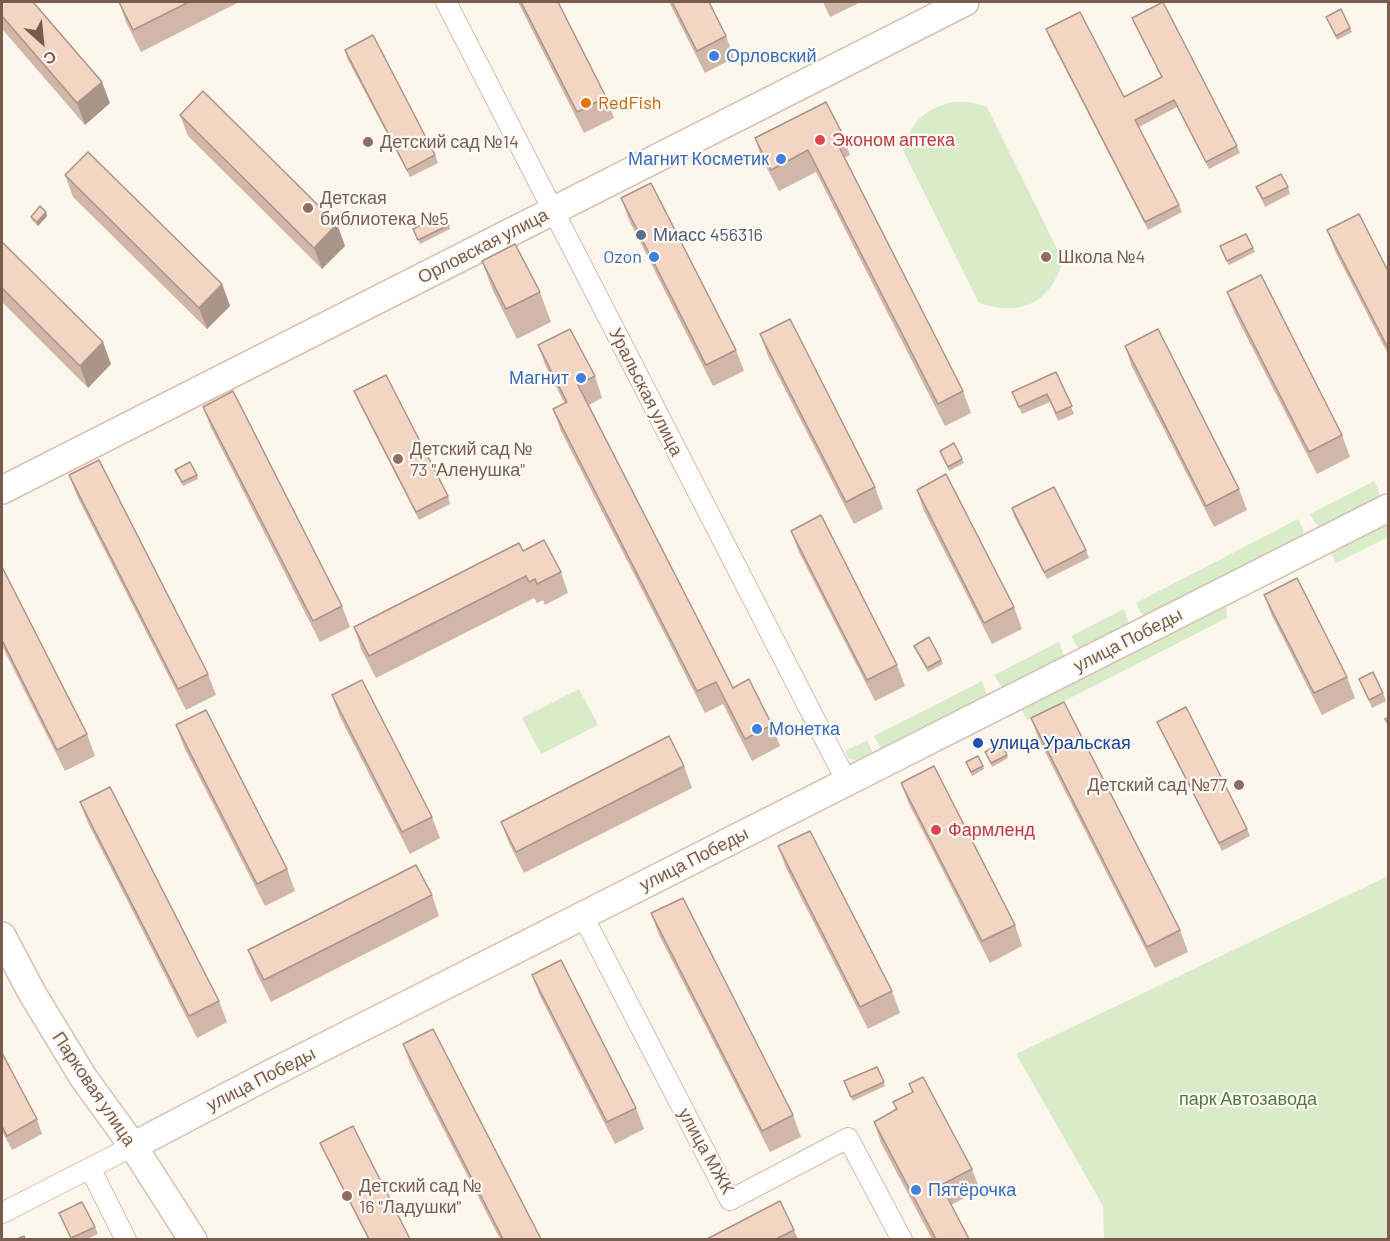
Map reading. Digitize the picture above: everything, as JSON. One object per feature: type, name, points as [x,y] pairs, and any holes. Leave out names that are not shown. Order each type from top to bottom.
[{"type":"street","name":"Уральская улица","points":[[446,2],[847,782]]},
{"type":"street","name":"Орловская улица","points":[[2,490],[952,4]]},
{"type":"street","name":"улица Победы","points":[[2,1213],[272,1073],[1389,508]]},
{"type":"street","name":"улица МЖК","points":[[583,916],[730,1200],[848,1138],[902,1239]]},
{"type":"street","name":"Парковая улица","points":[[2,936],[32,993],[83,1077],[133,1146],[193,1239]]},
{"type":"street","points":[[90,1168],[126,1239]]},
{"type":"green space","points":[[951,102],[970,102],[987,107],[1063,261],[1050,287],[1032,303],[1008,308],[979,303],[903,150],[910,132],[920,118],[933,109]]},
{"type":"green space","points":[[1374,481],[1379,497],[1320,527],[1315,523],[1310,514]]},
{"type":"green space","points":[[1298,519],[1303,529],[1303,536],[1145,616],[1141,613],[1136,603]]},
{"type":"green space","points":[[1388,520],[1388,537],[1336,563],[1330,550]]},
{"type":"green space","points":[[1226,607],[1227,618],[1027,720],[1021,709]]},
{"type":"green space","points":[[1124,609],[1129,623],[1079,649],[1071,636]]},
{"type":"green space","points":[[1059,642],[1064,656],[1002,688],[994,675]]},
{"type":"green space","points":[[982,681],[987,695],[881,749],[874,736]]},
{"type":"green space","points":[[579,689],[598,725],[541,754],[522,718]]},
{"type":"green space","points":[[867,740],[873,753],[859,760],[849,759],[845,751]]},
{"type":"green space","name":"парк Автозавода","points":[[1388,876],[1388,1239],[1104,1239],[1103,1206],[1016,1054]]},
{"type":"building","points":[[2,2],[33,2],[102,82],[77,103],[2,16]]},
{"type":"building","points":[[119,2],[189,2],[133,30]]},
{"type":"building","points":[[521,2],[558,2],[606,97],[577,112]]},
{"type":"building","points":[[672,2],[709,2],[726,36],[697,51]]},
{"type":"building","points":[[1163,2],[1237,146],[1206,162],[1174,100],[1135,120],[1179,205],[1145,222],[1046,29],[1080,12],[1124,97],[1162,77],[1132,18]]},
{"type":"building","points":[[1341,9],[1350,28],[1336,36],[1326,17]]},
{"type":"building","points":[[373,35],[435,155],[407,170],[345,50]]},
{"type":"building","points":[[203,91],[337,224],[314,248],[180,115]]},
{"type":"building","points":[[826,102],[842,133],[834,137],[963,391],[938,404],[808,150],[771,170],[755,138]]},
{"type":"building","points":[[88,152],[222,284],[199,308],[65,175]]},
{"type":"building","points":[[1281,174],[1288,187],[1263,199],[1256,187]]},
{"type":"building","points":[[651,183],[736,350],[706,365],[621,198]]},
{"type":"building","points":[[40,206],[46,212],[37,222],[31,217]]},
{"type":"building","points":[[443,214],[449,225],[418,240],[413,229]]},
{"type":"building","points":[[1359,214],[1389,273],[1389,350],[1327,230]]},
{"type":"building","points":[[1246,234],[1253,248],[1227,261],[1220,246]]},
{"type":"building","points":[[2,242],[103,342],[80,366],[2,288]]},
{"type":"building","points":[[515,244],[540,292],[506,309],[482,261]]},
{"type":"building","points":[[1261,275],[1342,435],[1309,452],[1227,292]]},
{"type":"building","points":[[790,319],[875,487],[846,502],[760,334]]},
{"type":"building","points":[[570,329],[595,376],[578,385],[733,688],[749,679],[772,725],[745,739],[716,682],[697,691],[553,409],[567,402],[538,345]]},
{"type":"building","points":[[1158,329],[1239,489],[1206,506],[1125,346]]},
{"type":"building","points":[[1056,372],[1072,406],[1056,413],[1047,394],[1019,407],[1012,392]]},
{"type":"building","points":[[386,375],[448,496],[416,512],[354,391]]},
{"type":"building","points":[[233,391],[342,606],[313,621],[203,407]]},
{"type":"building","points":[[954,443],[962,459],[948,467],[940,451]]},
{"type":"building","points":[[99,460],[208,674],[178,689],[69,475]]},
{"type":"building","points":[[190,462],[197,475],[182,482],[175,470]]},
{"type":"building","points":[[946,474],[1014,607],[984,623],[917,490]]},
{"type":"building","points":[[1054,487],[1086,550],[1044,572],[1012,508]]},
{"type":"building","points":[[821,515],[897,665],[867,680],[791,531]]},
{"type":"building","points":[[544,540],[561,572],[537,584],[535,579],[529,582],[526,576],[369,656],[354,627],[519,543],[523,551]]},
{"type":"building","points":[[2,567],[87,734],[57,750],[2,640]]},
{"type":"building","points":[[1297,578],[1347,677],[1314,693],[1264,595]]},
{"type":"building","points":[[929,637],[941,660],[927,668],[914,646]]},
{"type":"building","points":[[1373,672],[1383,693],[1369,700],[1359,679]]},
{"type":"building","points":[[362,680],[432,817],[402,832],[332,695]]},
{"type":"building","points":[[1064,702],[1180,930],[1147,947],[1031,718]]},
{"type":"building","points":[[1186,707],[1247,829],[1219,843],[1157,722]]},
{"type":"building","points":[[206,710],[287,869],[257,884],[176,725]]},
{"type":"building","points":[[669,736],[684,766],[516,852],[501,822]]},
{"type":"building","points":[[1001,743],[1007,755],[991,763],[985,752]]},
{"type":"building","points":[[978,756],[983,766],[971,772],[966,762]]},
{"type":"building","points":[[934,766],[1015,925],[982,941],[901,783]]},
{"type":"building","points":[[110,787],[219,1001],[189,1016],[80,802]]},
{"type":"building","points":[[810,831],[892,991],[860,1007],[778,846]]},
{"type":"building","points":[[416,865],[432,895],[264,980],[248,950]]},
{"type":"building","points":[[683,898],[793,1115],[762,1131],[651,913]]},
{"type":"building","points":[[561,960],[636,1108],[607,1122],[532,975]]},
{"type":"building","points":[[433,1029],[541,1239],[503,1239],[403,1044]]},
{"type":"building","points":[[2,1053],[37,1119],[7,1136],[2,1126]]},
{"type":"building","points":[[877,1067],[884,1082],[851,1097],[844,1081]]},
{"type":"building","points":[[923,1077],[972,1169],[941,1185],[969,1239],[936,1239],[874,1122],[897,1109],[893,1102],[913,1092],[909,1084]]},
{"type":"building","points":[[353,1126],[410,1239],[369,1239],[320,1143]]},
{"type":"building","points":[[780,1201],[794,1230],[776,1239],[707,1239]]},
{"type":"building","points":[[82,1202],[95,1227],[71,1238],[59,1213]]},
{"type":"place","name":"Орловский","points":[[714,56]]},
{"type":"place","name":"RedFish","points":[[586,103]]},
{"type":"place","name":"Эконом аптека","points":[[820,140]]},
{"type":"place","name":"Детский сад №14","points":[[368,142]]},
{"type":"place","name":"Магнит Косметик","points":[[781,159]]},
{"type":"place","name":"Детская библиотека №5","points":[[308,208]]},
{"type":"place","name":"Миасс 456316","points":[[641,235]]},
{"type":"place","name":"Ozon","points":[[654,257]]},
{"type":"place","name":"Школа №4","points":[[1046,257]]},
{"type":"place","name":"Магнит","points":[[581,378]]},
{"type":"place","name":"Детский сад № 73 \"Аленушка\"","points":[[398,459]]},
{"type":"place","name":"Монетка","points":[[757,729]]},
{"type":"place","name":"улица Уральская","points":[[978,743]]},
{"type":"place","name":"Детский сад №77","points":[[1239,785]]},
{"type":"place","name":"Фармленд","points":[[936,830]]},
{"type":"place","name":"Пятёрочка","points":[[916,1190]]},
{"type":"place","name":"Детский сад № 16 \"Ладушки\"","points":[[347,1196]]}]
